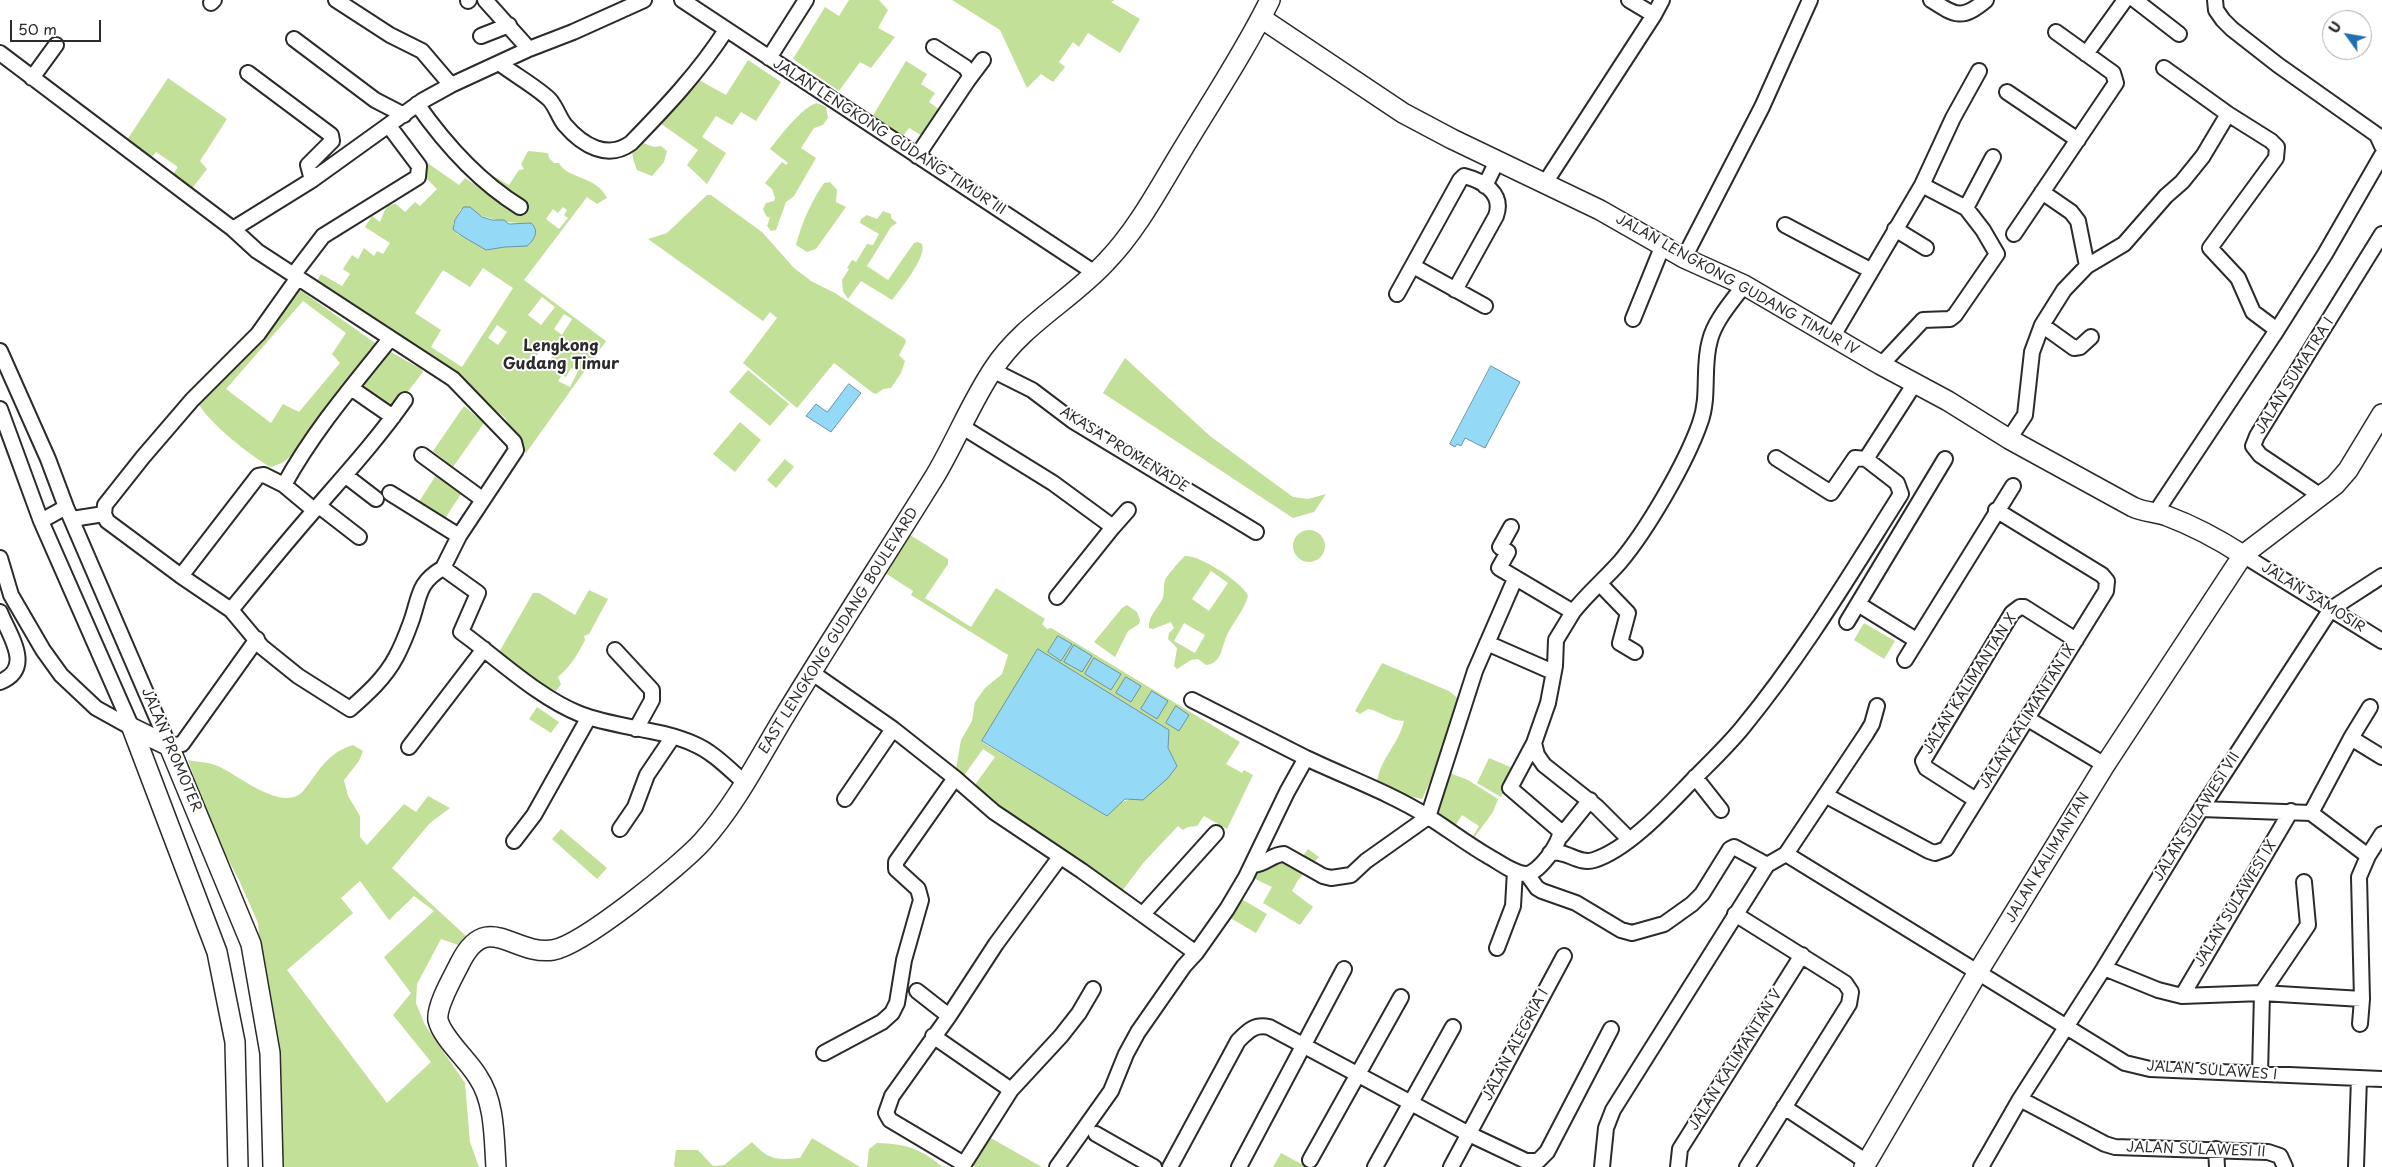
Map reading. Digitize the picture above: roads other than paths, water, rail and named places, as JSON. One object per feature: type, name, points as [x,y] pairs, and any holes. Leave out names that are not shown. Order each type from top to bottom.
[{"type":"street","points":[[336,0],[390,35],[422,50],[451,85]]},
{"type":"street","points":[[485,0],[530,49]]},
{"type":"street","points":[[233,229],[312,180],[417,104],[451,85],[644,0]]},
{"type":"street","name":"JALAN LENGKONG GUDANG TIMUR III","points":[[682,0],[1095,273]]},
{"type":"street","points":[[769,58],[806,0]]},
{"type":"street","name":"EAST LENGKONG GUDANG BOULEVARD","points":[[496,1167],[490,1106],[484,1088],[477,1074],[442,1029],[438,1018],[440,1006],[467,950],[477,940],[490,936],[540,950],[564,947],[623,908],[695,850],[717,824],[745,783],[811,672],[936,474],[992,370],[1025,332],[1109,259],[1136,224],[1261,18],[1270,0]]},
{"type":"street","points":[[1629,0],[1654,15]]},
{"type":"street","points":[[1545,183],[1662,0]]},
{"type":"street","points":[[1684,258],[1762,107],[1810,0]]},
{"type":"street","points":[[1931,0],[1948,11],[1960,15],[1977,8],[1986,0]]},
{"type":"street","points":[[2086,54],[2125,0]]},
{"type":"street","points":[[2135,0],[2179,34]]},
{"type":"street","points":[[2216,0],[2216,10],[2232,29],[2278,65],[2377,135],[2382,146]]},
{"type":"street","name":"JALAN LENGKONG GUDANG TIMUR IV","points":[[1261,18],[1403,113],[1620,220],[1684,258],[1744,285],[2009,439],[2133,508],[2156,512],[2203,530],[2243,555]]},
{"type":"street","points":[[481,36],[509,25]]},
{"type":"street","points":[[499,63],[550,100],[565,125],[578,137],[602,152],[613,152],[632,143],[685,87],[706,62],[726,30]]},
{"type":"street","points":[[2014,234],[2116,83],[2113,74],[2056,32]]},
{"type":"street","points":[[294,39],[375,100],[404,115]]},
{"type":"street","points":[[32,78],[56,45]]},
{"type":"street","points":[[934,47],[965,67],[970,74],[968,80]]},
{"type":"street","points":[[0,53],[233,229],[257,251],[296,276],[390,339],[453,379],[514,442],[516,450],[459,536],[444,568],[432,575],[418,594],[412,620],[396,658],[375,687],[350,709],[298,676],[262,647],[230,610],[107,520],[104,514],[105,505],[143,457],[192,400],[258,334],[296,276],[323,236],[418,177],[418,166],[389,126]]},
{"type":"street","points":[[917,156],[968,80],[984,60]]},
{"type":"street","points":[[2164,68],[2228,114],[2271,140],[2277,147],[2278,153],[2210,248],[2238,278],[2253,312],[2278,330]]},
{"type":"street","points":[[1833,336],[1870,270],[1922,185],[1953,118],[1978,71]]},
{"type":"street","points":[[248,73],[331,135],[332,141],[308,166],[312,180]]},
{"type":"street","points":[[2007,92],[2078,140]]},
{"type":"street","points":[[417,104],[440,136],[456,154],[504,197],[520,207]]},
{"type":"street","points":[[2009,439],[2025,415],[2032,352],[2042,325],[2064,290],[2088,266],[2124,244],[2166,196],[2182,182],[2203,156],[2228,114]]},
{"type":"street","points":[[2156,512],[2278,330],[2325,254],[2382,154]]},
{"type":"street","points":[[1966,208],[1993,157]]},
{"type":"street","points":[[1485,186],[1497,161]]},
{"type":"street","points":[[1397,294],[1460,180],[1464,176],[1485,186],[1497,197],[1499,208],[1455,290]]},
{"type":"street","points":[[1881,365],[1923,320],[1950,319],[1955,315],[1997,254],[1966,208],[1922,185]]},
{"type":"street","points":[[2042,192],[2071,212],[2078,221],[2088,266]]},
{"type":"street","points":[[1785,225],[1870,270]]},
{"type":"street","points":[[1895,229],[1926,248]]},
{"type":"street","name":"JALAN SUMATRA I","points":[[2321,496],[2260,455],[2253,446],[2257,436],[2382,234]]},
{"type":"street","points":[[1633,319],[1663,246]]},
{"type":"street","points":[[1413,266],[1485,306]]},
{"type":"street","points":[[1560,836],[1559,828],[1510,788],[1534,743],[1548,703],[1556,640],[1573,612],[1621,560],[1675,476],[1700,424],[1705,401],[1707,353],[1713,330],[1744,285]]},
{"type":"street","points":[[2042,325],[2074,348],[2080,347],[2091,337]]},
{"type":"street","points":[[284,485],[293,468],[351,388],[390,339]]},
{"type":"street","name":"JALAN PROMOTER","points":[[0,351],[48,459],[69,513],[220,865],[251,944],[270,1053],[273,1167]]},
{"type":"street","name":"AKASA PROMENADE","points":[[992,370],[1032,390],[1073,420],[1256,532]]},
{"type":"street","points":[[1866,459],[1914,383]]},
{"type":"street","points":[[351,388],[393,417]]},
{"type":"street","points":[[230,610],[346,476],[405,400]]},
{"type":"street","name":"JALAN PROMOTER","points":[[0,409],[41,521],[132,728],[217,952],[236,1042],[238,1167]]},
{"type":"street","name":"JALAN KALIMANTAN","points":[[1866,1164],[1978,972],[2105,765],[2243,555],[2336,485],[2348,470],[2382,414]]},
{"type":"street","points":[[961,426],[1053,483],[1114,527]]},
{"type":"street","points":[[422,455],[482,499]]},
{"type":"street","points":[[1550,854],[1560,852],[1580,860],[1593,860],[1642,830],[1695,777],[1741,729],[1782,676],[1813,633],[1901,494],[1897,483],[1866,459],[1855,458],[1831,493],[1776,458]]},
{"type":"street","points":[[1848,622],[1945,459]]},
{"type":"street","points":[[181,576],[258,476],[264,474],[284,485],[359,537]]},
{"type":"street","points":[[346,476],[376,499]]},
{"type":"street","points":[[1905,660],[2012,486]]},
{"type":"street","points":[[390,493],[459,536]]},
{"type":"street","points":[[1057,597],[1128,510]]},
{"type":"street","name":"JALAN KALIMANTAN IX","points":[[1825,795],[1935,852],[1946,849],[1951,844],[1976,800],[2106,592],[2107,581],[2102,575],[1996,510]]},
{"type":"street","points":[[41,521],[69,513],[104,514]]},
{"type":"street","points":[[1515,529],[1500,547],[1508,552],[1499,568],[1573,612]]},
{"type":"street","name":"JALAN SAMOSIR","points":[[2243,555],[2382,641]]},
{"type":"street","points":[[0,558],[11,595],[43,650],[61,675],[96,708],[169,746],[182,744],[257,639]]},
{"type":"street","points":[[444,568],[478,593],[461,632],[559,704],[589,717],[617,726],[694,744],[713,755],[745,783]]},
{"type":"street","points":[[2331,609],[2382,576]]},
{"type":"street","points":[[1253,865],[1259,865],[1274,856],[1284,854],[1323,876],[1331,878],[1351,875],[1366,861],[1428,816],[1474,672],[1515,579]]},
{"type":"street","points":[[1600,584],[1628,613],[1620,643],[1635,652]]},
{"type":"street","points":[[1858,604],[1916,640]]},
{"type":"street","name":"JALAN KALIMANTAN X","points":[[1976,800],[1926,768],[1923,761],[2012,613],[2020,607],[2028,609],[2076,640]]},
{"type":"street","name":"JALAN SULAWESI VII","points":[[1981,1167],[2020,1099],[2104,968],[2201,809],[2331,609]]},
{"type":"street","points":[[0,612],[17,654],[19,664],[11,677],[0,682]]},
{"type":"street","points":[[1487,642],[1553,672]]},
{"type":"street","points":[[409,747],[484,649]]},
{"type":"street","points":[[615,650],[652,690],[652,700],[636,729]]},
{"type":"street","points":[[811,672],[893,729],[955,778],[994,812],[1144,914],[1196,953]]},
{"type":"street","points":[[1192,700],[1306,758],[1428,816],[1471,846],[1521,872],[1542,892],[1576,903],[1621,930],[1632,933],[1664,924],[1692,904],[1702,894],[1730,849],[1734,847],[1767,865]]},
{"type":"street","points":[[1602,1167],[1606,1128],[1613,1110],[1734,914],[1767,865],[1786,854],[1872,724],[1877,706]]},
{"type":"street","points":[[2311,812],[2351,738],[2370,708]]},
{"type":"street","points":[[514,842],[534,814],[589,717]]},
{"type":"street","points":[[2028,719],[2105,765]]},
{"type":"street","points":[[845,799],[893,729]]},
{"type":"street","points":[[620,828],[635,808],[647,775],[672,738]]},
{"type":"street","points":[[2351,738],[2382,757]]},
{"type":"street","points":[[1534,743],[1537,755],[1544,765],[1590,800],[1629,839]]},
{"type":"street","points":[[1057,1167],[1111,1091],[1126,1054],[1138,1032],[1227,909],[1253,865],[1287,792],[1306,758]]},
{"type":"street","points":[[1695,777],[1721,810]]},
{"type":"street","points":[[824,1053],[882,1022],[892,1013],[897,1003],[904,960],[921,900],[918,889],[896,869],[896,862],[955,778]]},
{"type":"street","points":[[1521,872],[1538,868],[1550,854],[1560,836],[1590,800]]},
{"type":"street","points":[[2201,809],[2311,812],[2368,856]]},
{"type":"street","name":"JALAN SULAWESI IX","points":[[2182,996],[2291,811]]},
{"type":"street","points":[[1144,914],[1216,833]]},
{"type":"street","points":[[2360,1024],[2362,999],[2359,877],[2368,856],[2382,834]]},
{"type":"street","name":"JALAN SULAWES I","points":[[1786,854],[2125,1063],[2150,1069],[2382,1079]]},
{"type":"street","points":[[1060,857],[996,944],[949,1016],[892,1096],[886,1113],[890,1120],[965,1166],[1011,1090],[1061,1036],[1093,989]]},
{"type":"street","points":[[1496,948],[1513,906],[1521,872]]},
{"type":"street","points":[[2260,1074],[2262,993],[2308,925],[2304,882]]},
{"type":"street","points":[[1734,914],[1845,983],[1851,992],[1851,997],[1747,1167]]},
{"type":"street","name":"JALAN KALIMANTAN V","points":[[1678,1167],[1680,1148],[1802,955]]},
{"type":"street","name":"JALAN ALEGRIA I","points":[[1451,1167],[1564,956]]},
{"type":"street","points":[[2104,968],[2158,990],[2182,996],[2262,993],[2362,999]]},
{"type":"street","points":[[1239,1167],[1344,969]]},
{"type":"street","points":[[917,991],[949,1016]]},
{"type":"street","points":[[1310,1160],[1402,997]]},
{"type":"street","points":[[1170,1167],[1238,1041],[1247,1031],[1261,1025],[1269,1027],[1469,1134],[1526,1161],[1538,1161],[1547,1152],[1611,1029]]},
{"type":"street","points":[[1375,1167],[1453,1027]]},
{"type":"street","points":[[933,1036],[1011,1090]]},
{"type":"street","points":[[2356,1167],[2359,1078]]},
{"type":"street","name":"JALAN SULAWESI II","points":[[2020,1099],[2105,1144],[2115,1147],[2216,1149],[2274,1153],[2280,1156],[2285,1167]]},
{"type":"street","points":[[1784,1107],[1866,1164]]},
{"type":"street","points":[[1096,1134],[1154,1167]]},
{"type":"street","points":[[2216,1149],[2216,1167]]},
{"type":"water","points":[[464,207],[470,207],[482,217],[492,220],[504,220],[509,224],[531,223],[536,232],[535,235],[527,246],[486,250],[453,229],[455,220]]},
{"type":"water","points":[[1491,366],[1520,382],[1485,448],[1465,438],[1461,446],[1457,444],[1455,447],[1450,444]]},
{"type":"water","points":[[849,384],[861,393],[831,432],[806,416],[816,404],[827,412]]},
{"type":"water","points":[[1058,636],[1072,644],[1061,661],[1048,652]]},
{"type":"water","points":[[1074,645],[1092,656],[1082,672],[1064,662]]},
{"type":"water","points":[[1038,649],[1169,730],[1168,748],[1177,766],[1168,778],[1143,800],[1125,799],[1107,816],[982,741]]},
{"type":"water","points":[[1094,658],[1121,674],[1111,690],[1085,674]]},
{"type":"water","points":[[1126,677],[1141,686],[1131,702],[1116,693]]},
{"type":"water","points":[[1152,691],[1168,701],[1157,719],[1141,709]]},
{"type":"water","points":[[1176,706],[1189,715],[1179,731],[1166,723]]},
{"type":"district","name":"Lengkong Gudang Timur","points":[[561,356]]}]
